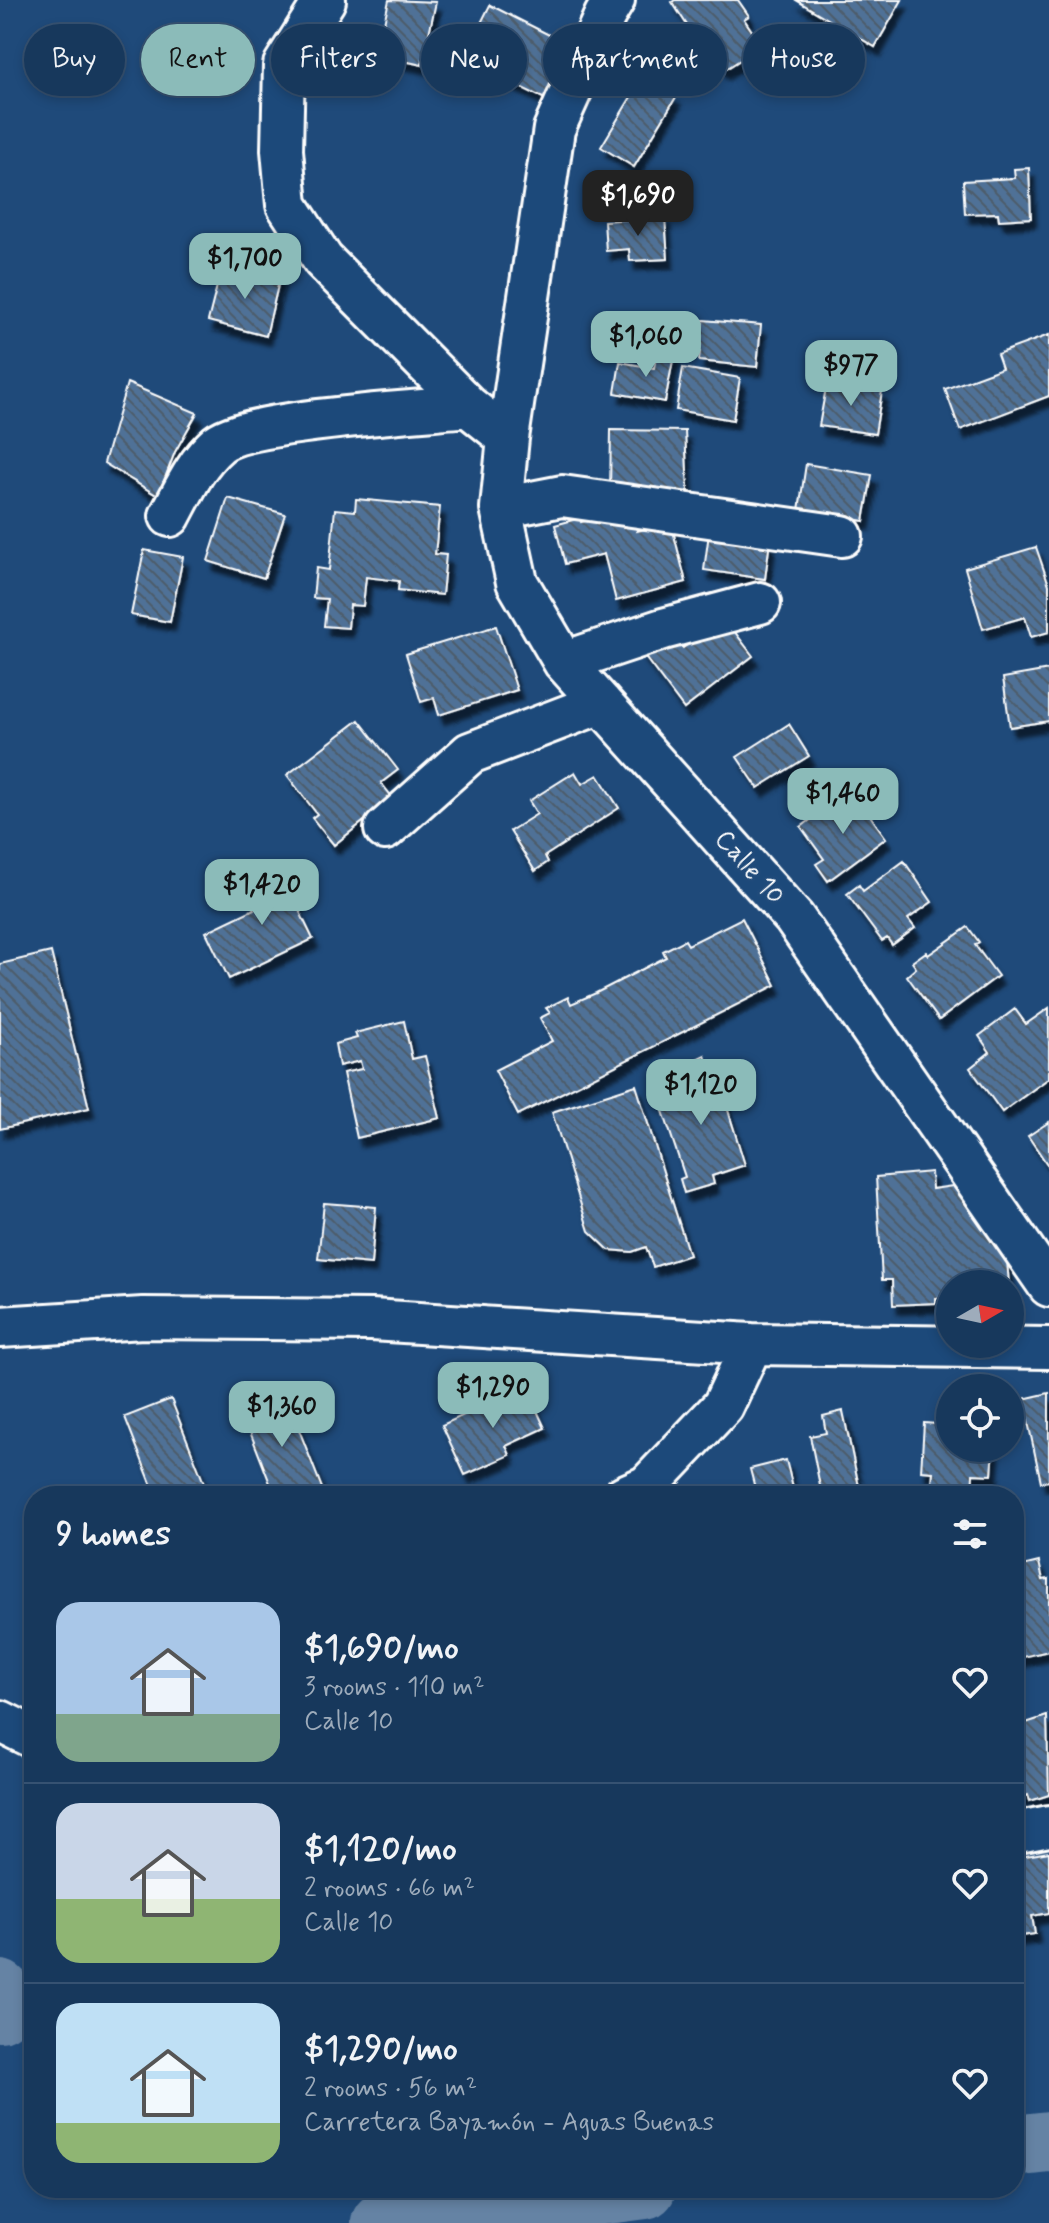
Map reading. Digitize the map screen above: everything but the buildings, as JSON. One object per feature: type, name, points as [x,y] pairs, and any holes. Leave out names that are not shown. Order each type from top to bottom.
[{"type":"street","points":[[325,0],[284,65],[282,150],[287,205],[323,260],[468,406],[508,438]]},
{"type":"street","name":"Calle 10","points":[[614,0],[554,129],[508,438],[501,508],[517,582],[564,662],[794,918],[1049,1286]]},
{"type":"street","points":[[170,516],[198,465],[221,442],[260,428],[468,406]]},
{"type":"street","points":[[501,508],[562,496],[842,536]]},
{"type":"street","points":[[564,662],[663,629],[760,603]]},
{"type":"street","points":[[385,829],[470,753],[601,703]]},
{"type":"street","points":[[0,1327],[143,1318],[371,1320],[752,1344],[1049,1348]]},
{"type":"street","points":[[647,1486],[723,1406],[752,1344]]},
{"type":"street","points":[[0,1721],[24,1733]]},
{"type":"street","points":[[1024,1831],[1049,1826]]},
{"type":"waterway","points":[[0,1991],[4,1998],[0,2011]]},
{"type":"waterway","points":[[1024,2145],[1049,2142]]},
{"type":"waterway","points":[[382,2223],[570,2198]]}]
